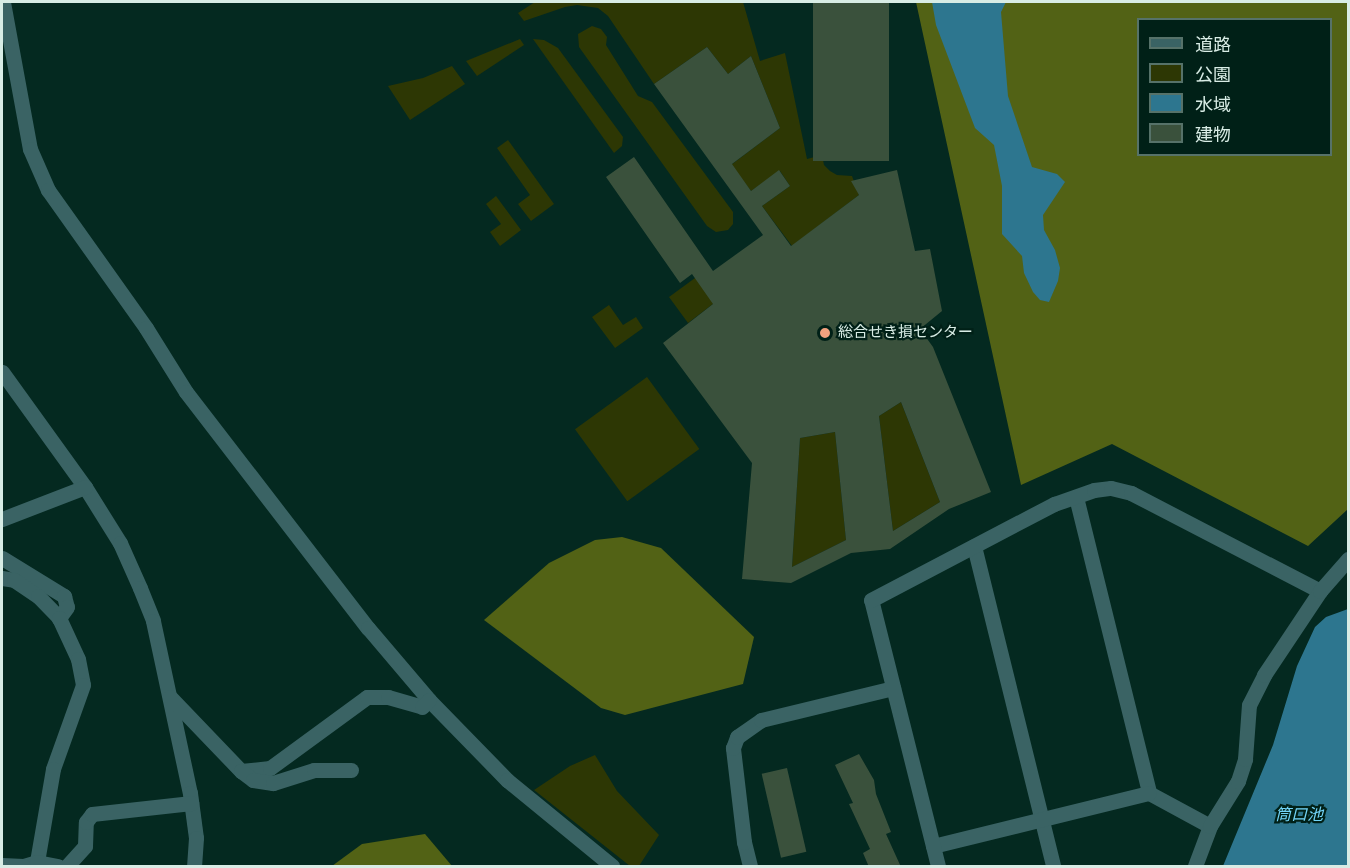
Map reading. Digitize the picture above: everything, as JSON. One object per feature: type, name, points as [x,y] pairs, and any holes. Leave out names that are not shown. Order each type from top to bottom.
[{"type":"street","points":[[3,2],[30,149],[48,190],[146,328],[186,392],[368,628],[429,700],[507,780],[612,867]]},
{"type":"street","points":[[2,372],[85,487],[120,543],[153,621],[191,803],[196,838],[194,867]]},
{"type":"street","points":[[2,519],[85,487]]},
{"type":"street","points":[[938,867],[871,600],[1054,504],[1111,488],[1131,493],[1320,591]]},
{"type":"street","points":[[1076,497],[1149,793]]},
{"type":"street","points":[[974,546],[1053,867]]},
{"type":"street","points":[[2,558],[64,596],[67,607],[59,618]]},
{"type":"street","points":[[1196,867],[1210,826],[1238,781],[1245,759],[1249,705],[1264,675],[1320,591],[1348,559]]},
{"type":"street","points":[[2,578],[14,580],[38,596],[59,618],[78,659],[83,685],[53,769],[37,862]]},
{"type":"street","points":[[750,867],[744,842],[733,748],[737,737],[760,720],[893,688]]},
{"type":"street","points":[[169,696],[241,771],[253,780],[273,783],[299,772],[351,770]]},
{"type":"street","points":[[241,771],[270,768],[367,697],[388,697],[422,707],[429,700]]},
{"type":"street","points":[[933,846],[1149,793],[1210,826]]},
{"type":"street","points":[[67,867],[85,846],[86,822],[92,814],[191,803]]},
{"type":"street","points":[[2,865],[23,866],[37,862],[58,867]]},
{"type":"green space","points":[[535,2],[743,2],[760,61],[785,53],[807,159],[822,155],[824,165],[830,171],[837,175],[852,176],[859,195],[792,246],[762,206],[790,186],[780,171],[751,191],[731,165],[780,128],[751,56],[728,74],[707,47],[654,84],[608,16],[598,8],[577,5],[565,7],[524,21],[518,13]]},
{"type":"green space","points":[[916,2],[1348,2],[1348,509],[1308,546],[1112,444],[1021,485]]},
{"type":"green space","points":[[592,26],[601,29],[607,37],[606,45],[638,96],[652,102],[733,212],[733,224],[728,230],[716,232],[707,226],[579,47],[578,34]]},
{"type":"green space","points":[[520,39],[524,45],[477,76],[466,61]]},
{"type":"green space","points":[[533,39],[544,40],[558,48],[623,137],[622,146],[614,153]]},
{"type":"green space","points":[[452,66],[465,84],[410,120],[388,86],[423,78]]},
{"type":"green space","points":[[508,140],[554,204],[531,221],[518,204],[530,195],[497,148]]},
{"type":"green space","points":[[496,196],[521,230],[500,246],[490,232],[501,224],[486,204]]},
{"type":"green space","points":[[764,265],[688,323],[669,297],[695,278]]},
{"type":"green space","points":[[609,305],[623,325],[636,317],[643,328],[615,348],[592,317]]},
{"type":"green space","points":[[647,377],[699,449],[627,501],[575,429]]},
{"type":"green space","points":[[901,402],[940,502],[893,531],[879,416]]},
{"type":"green space","points":[[835,432],[846,540],[792,567],[800,438]]},
{"type":"green space","points":[[622,537],[661,548],[754,637],[743,684],[625,715],[601,708],[484,620],[549,563],[595,540]]},
{"type":"green space","points":[[595,755],[617,791],[659,835],[639,866],[630,866],[534,790],[570,766]]},
{"type":"green space","points":[[425,834],[452,866],[332,866],[362,844]]},
{"type":"water","points":[[932,2],[1006,2],[1001,12],[1008,96],[1032,167],[1057,174],[1065,182],[1043,215],[1044,230],[1055,250],[1060,268],[1058,281],[1049,302],[1040,300],[1033,292],[1024,273],[1022,256],[1002,234],[1002,186],[994,145],[975,128],[936,25]]},
{"type":"water","name":"筒口池","points":[[1348,609],[1348,866],[1223,866],[1273,745],[1297,666],[1315,627],[1326,617]]},
{"type":"building","points":[[813,2],[889,2],[889,161],[813,161]]},
{"type":"building","points":[[707,47],[728,74],[751,56],[780,128],[732,164],[751,191],[779,170],[790,186],[762,206],[791,246],[859,195],[851,181],[897,170],[915,251],[930,249],[942,311],[920,329],[933,347],[991,492],[949,509],[890,549],[851,553],[791,583],[742,579],[752,463],[663,343],[713,304],[692,274],[680,283],[606,177],[634,157],[713,271],[763,235],[654,84]],"holes":[[[901,402],[940,502],[893,531],[879,416]],[[835,432],[846,540],[792,567],[800,438]]]},
{"type":"building","points":[[859,754],[874,780],[876,794],[891,832],[886,834],[901,867],[869,867],[863,853],[870,849],[849,804],[853,803],[835,765]]},
{"type":"building","points":[[787,768],[806,852],[781,858],[762,774]]},
{"type":"place","name":"総合せき損センター","points":[[825,333]]}]
